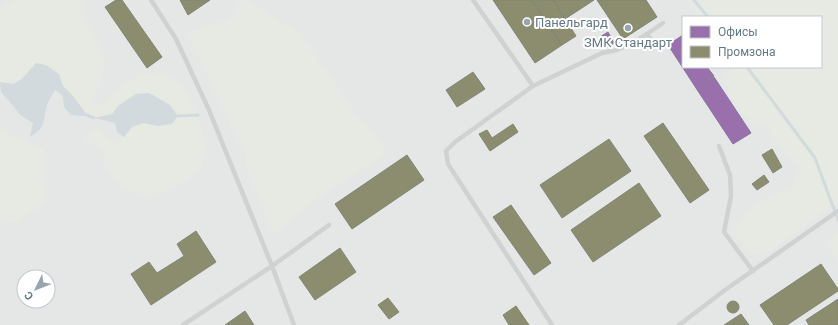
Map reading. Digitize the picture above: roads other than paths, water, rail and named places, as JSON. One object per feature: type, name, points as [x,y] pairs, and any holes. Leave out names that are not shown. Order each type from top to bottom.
[{"type":"lane","points":[[151,0],[176,39],[209,110],[272,266],[294,325]]},
{"type":"lane","points":[[473,0],[533,86]]},
{"type":"lane","points":[[552,325],[448,164],[446,151],[455,142],[533,86],[602,53],[631,44],[663,23]]},
{"type":"lane","points":[[647,34],[652,41]]},
{"type":"lane","points":[[719,146],[730,175],[731,189],[724,232],[753,271]]},
{"type":"lane","points":[[679,325],[838,211]]},
{"type":"lane","points":[[183,325],[272,266],[329,225]]},
{"type":"waterway","points":[[694,0],[707,16]]},
{"type":"waterway","points":[[748,68],[815,158],[838,220]]},
{"type":"waterway","points":[[87,115],[94,118]]},
{"type":"waterway","points":[[178,116],[198,115]]},
{"type":"place","name":"Панельгард","points":[[527,22]]},
{"type":"place","name":"ЗМК Стандарт","points":[[628,28]]}]
